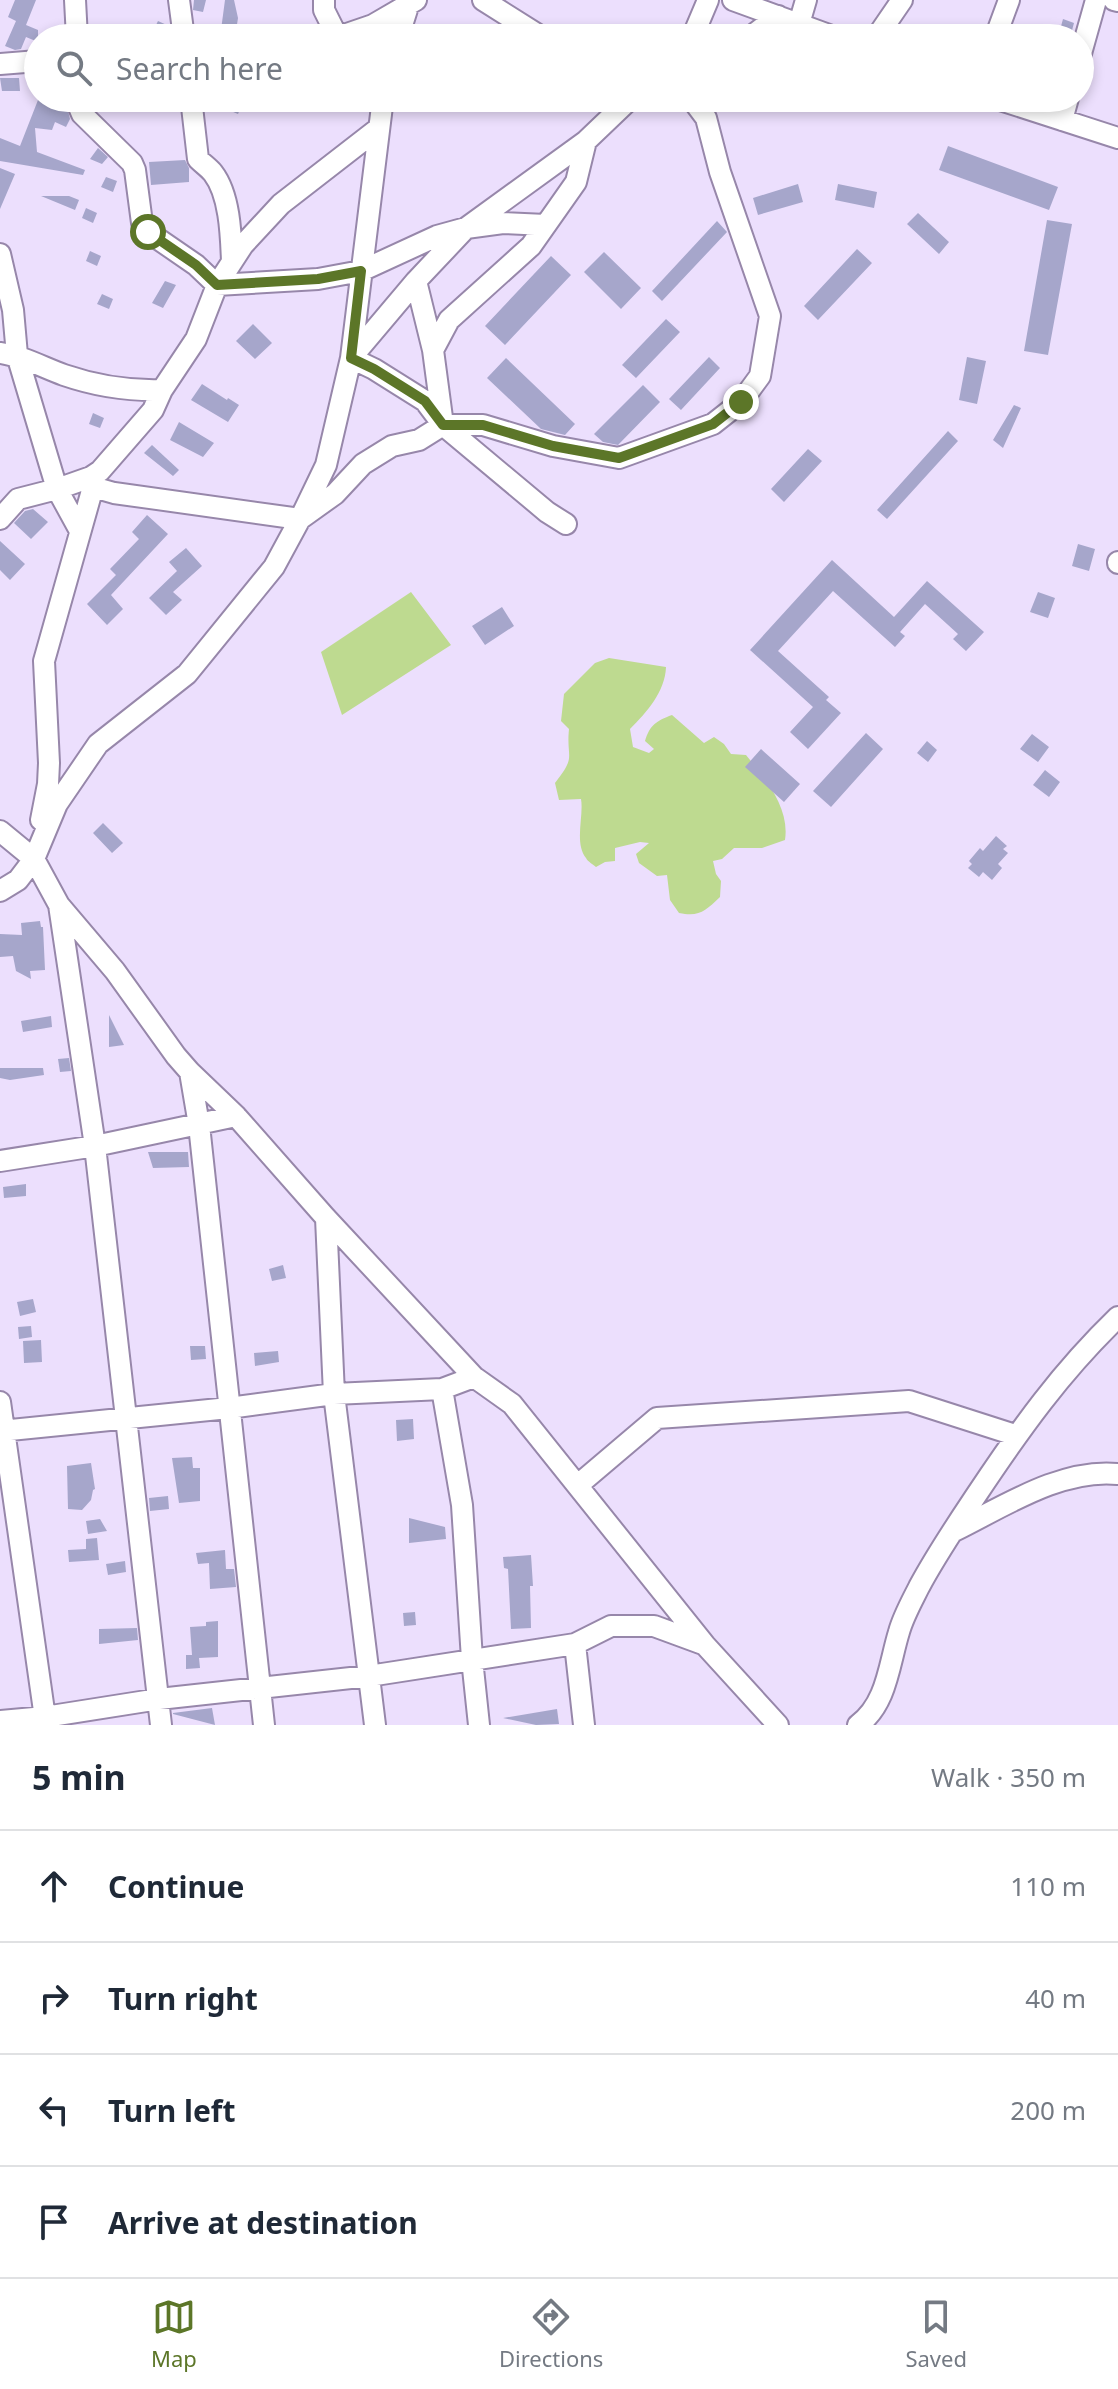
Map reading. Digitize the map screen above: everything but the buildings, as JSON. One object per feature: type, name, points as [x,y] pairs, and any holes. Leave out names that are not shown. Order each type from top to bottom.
[{"type":"street","points":[[75,0],[76,24]]},
{"type":"street","points":[[179,0],[182,24]]},
{"type":"street","points":[[324,0],[324,10],[332,24]]},
{"type":"street","points":[[483,0],[521,24]]},
{"type":"street","points":[[698,24],[708,0]]},
{"type":"street","points":[[733,0],[799,24],[806,0]]},
{"type":"street","points":[[886,24],[902,0]]},
{"type":"street","points":[[1000,24],[1009,0]]},
{"type":"street","points":[[1089,24],[1096,0]]},
{"type":"street","points":[[375,24],[412,1]]},
{"type":"street","points":[[403,24],[412,1]]},
{"type":"street","points":[[767,24],[778,16]]},
{"type":"street","points":[[0,64],[24,62]]},
{"type":"street","points":[[81,112],[132,163],[142,223],[148,232],[196,265],[217,285],[318,279],[361,271],[437,236],[466,228],[503,223],[546,225]]},
{"type":"street","points":[[193,112],[198,159],[213,173],[230,221],[232,262]]},
{"type":"street","points":[[34,859],[48,784],[44,661],[92,482],[153,410],[162,390],[196,339],[217,285],[243,245],[281,204],[379,128],[381,112]]},
{"type":"street","points":[[0,891],[18,880],[34,859],[57,804],[98,744],[187,674],[274,567],[300,519],[326,465],[351,358],[381,112]]},
{"type":"street","points":[[351,358],[466,228],[586,141],[616,112]]},
{"type":"street","points":[[0,519],[18,499],[92,482],[114,493],[300,519],[335,494],[363,464],[392,446],[419,440],[443,425],[483,425],[553,446],[619,458],[713,424],[741,402],[760,376],[770,316],[702,112]]},
{"type":"street","points":[[1037,112],[1118,138]]},
{"type":"street","points":[[1062,120],[1064,112]]},
{"type":"street","points":[[433,350],[449,320],[531,246],[576,182],[586,141]]},
{"type":"street","points":[[0,254],[13,310],[9,354],[57,489],[80,531]]},
{"type":"street","points":[[416,281],[433,350],[443,425]]},
{"type":"street","points":[[9,354],[94,383],[136,391],[162,390]]},
{"type":"street","points":[[351,358],[425,401],[443,425],[547,512],[566,524]]},
{"type":"street","points":[[0,831],[34,859],[59,905],[115,971],[176,1056],[236,1116],[474,1377],[512,1404],[705,1645],[780,1724]]},
{"type":"street","points":[[59,905],[95,1146],[161,1725]]},
{"type":"street","points":[[190,1072],[199,1125],[264,1725]]},
{"type":"street","points":[[0,1161],[95,1146],[236,1116]]},
{"type":"street","points":[[326,1218],[334,1394],[375,1725]]},
{"type":"street","points":[[858,1725],[870,1716],[880,1698],[900,1629],[919,1587],[951,1533],[1015,1435],[1081,1353],[1118,1317]]},
{"type":"street","points":[[2,1431],[334,1394],[442,1389],[474,1377]]},
{"type":"street","points":[[442,1389],[462,1505],[479,1725]]},
{"type":"street","points":[[578,1485],[657,1418],[909,1401],[1015,1435]]},
{"type":"street","points":[[0,1402],[45,1721]]},
{"type":"street","points":[[951,1533],[1067,1479],[1102,1472],[1118,1474]]},
{"type":"street","points":[[0,1721],[45,1721],[159,1699],[369,1676],[575,1644],[611,1626],[654,1626],[705,1645]]},
{"type":"street","points":[[575,1644],[584,1725]]},
{"type":"green space","points":[[411,592],[451,645],[342,715],[321,652]]},
{"type":"green space","points":[[609,658],[666,667],[659,693],[630,729],[633,747],[649,753],[654,749],[645,741],[649,731],[672,715],[704,743],[714,737],[731,754],[746,755],[768,784],[784,816],[785,840],[762,848],[734,848],[722,859],[713,861],[721,881],[720,897],[697,913],[679,913],[670,900],[667,875],[657,876],[639,863],[636,854],[649,843],[615,848],[615,861],[596,867],[589,862],[581,845],[581,799],[559,800],[555,783],[569,757],[569,729],[561,721],[564,694],[595,663]]},
{"type":"route","points":[[148,232],[196,265],[217,285],[318,279],[361,271],[351,358],[425,401],[443,425],[483,425],[553,446],[619,458],[713,424],[741,402]]}]
